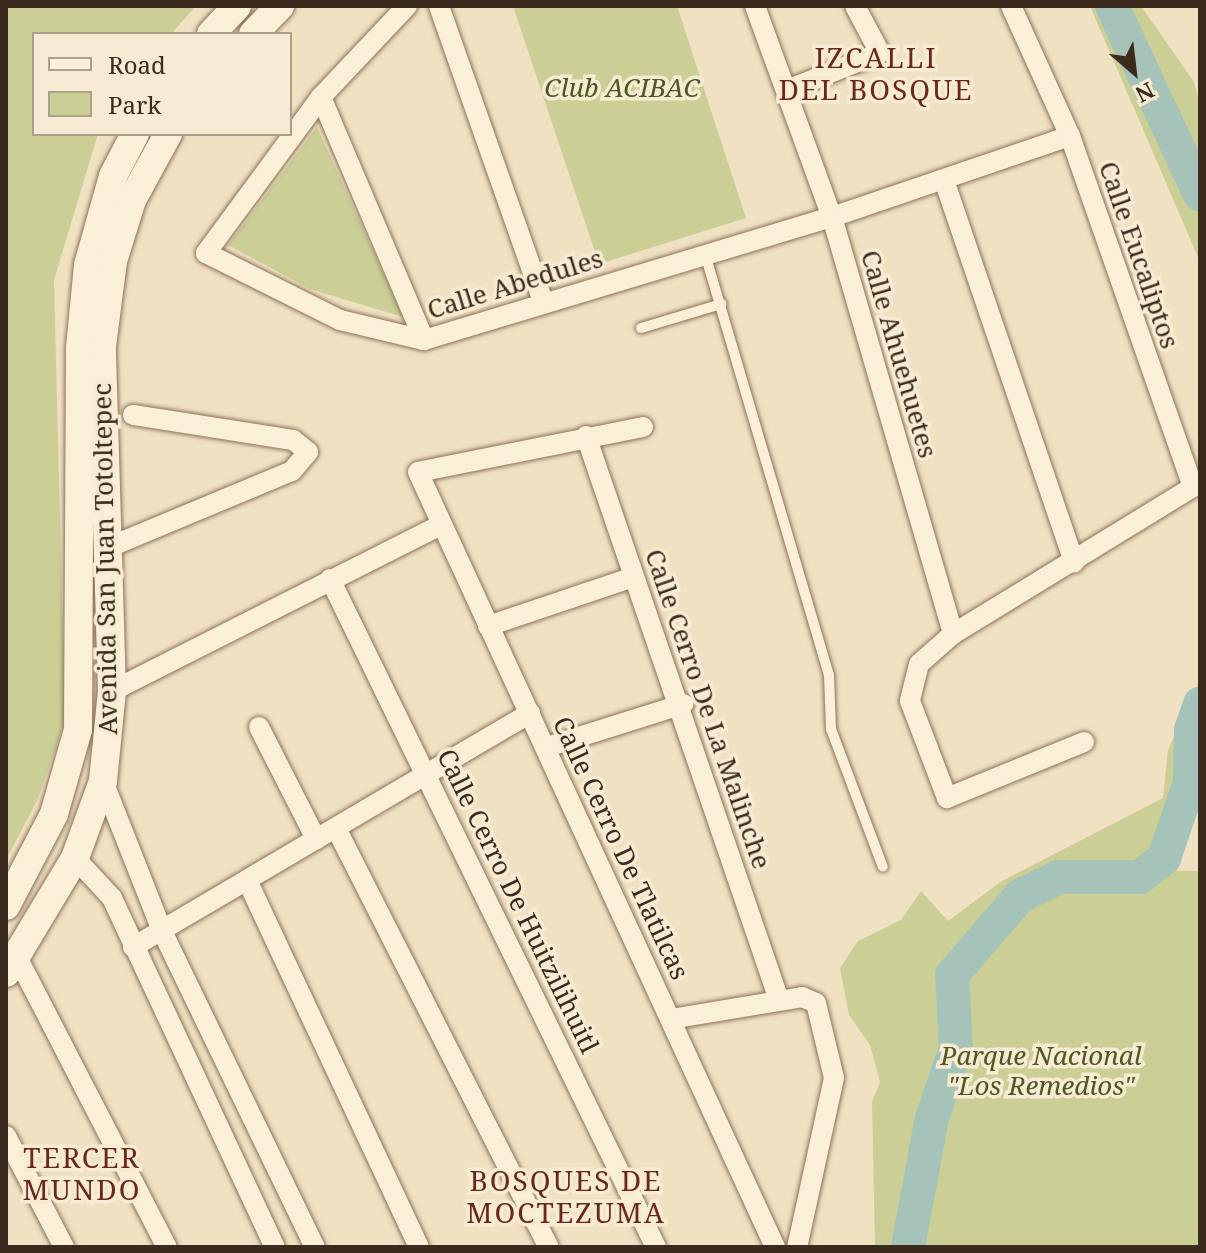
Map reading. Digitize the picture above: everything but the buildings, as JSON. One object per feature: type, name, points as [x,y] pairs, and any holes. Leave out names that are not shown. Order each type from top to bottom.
[{"type":"main road","points":[[213,32],[237,6]]},
{"type":"main road","points":[[255,32],[280,6]]},
{"type":"main road","name":"Avenida San Juan Totoltepec","points":[[6,906],[54,814],[78,730],[85,293],[113,176],[134,136]]},
{"type":"main road","name":"Avenida San Juan Totoltepec","points":[[11,965],[75,858],[103,781],[112,691],[102,346],[113,261],[132,200],[167,136]]},
{"type":"street","name":"Calle Abedules","points":[[407,6],[321,97],[206,253],[340,320],[424,340],[832,217],[1070,136]]},
{"type":"street","points":[[439,6],[543,302]]},
{"type":"street","name":"Calle Ahuehuetes","points":[[755,6],[832,217],[953,634]]},
{"type":"street","points":[[787,90],[880,53],[855,6]]},
{"type":"street","name":"Calle Eucaliptos","points":[[1011,6],[1070,136],[1193,487],[953,634],[919,664],[911,682],[910,701],[947,798],[1084,742]]},
{"type":"street","points":[[321,97],[424,340]]},
{"type":"street","points":[[944,180],[1074,562]]},
{"type":"street","points":[[107,548],[292,471],[308,452],[293,440],[133,415]]},
{"type":"street","points":[[586,436],[643,427]]},
{"type":"street","name":"Calle Cerro De Tlatilcas","points":[[586,436],[418,472],[439,526],[547,747],[775,1247]]},
{"type":"street","name":"Calle Cerro De La Malinche","points":[[586,436],[634,577],[683,704],[779,1000]]},
{"type":"street","points":[[112,691],[439,526]]},
{"type":"street","points":[[488,626],[634,577]]},
{"type":"street","name":"Calle Cerro De Huitzilihuitl","points":[[330,579],[427,771],[656,1247]]},
{"type":"street","points":[[547,747],[683,704]]},
{"type":"street","points":[[133,947],[530,713]]},
{"type":"street","points":[[259,727],[316,839]]},
{"type":"street","points":[[103,781],[162,931],[315,1247]]},
{"type":"street","points":[[336,828],[549,1247]]},
{"type":"street","points":[[75,858],[112,898],[275,1247]]},
{"type":"street","points":[[247,880],[419,1247]]},
{"type":"street","points":[[11,965],[167,1247]]},
{"type":"street","points":[[671,1019],[802,997],[816,1003],[825,1020],[834,1078],[797,1247]]},
{"type":"street","points":[[6,1136],[64,1247]]},
{"type":"lane","points":[[705,254],[829,675],[831,729],[883,867]]},
{"type":"lane","points":[[641,328],[721,304]]},
{"type":"green space","points":[[6,6],[196,6],[173,32],[32,32],[32,136],[97,136],[54,280],[65,720],[38,799],[6,860]]},
{"type":"green space","name":"Club ACIBAC","points":[[513,6],[677,6],[746,218],[599,264]]},
{"type":"green space","points":[[1090,6],[1141,6],[1194,82],[1200,104],[1200,262]]},
{"type":"green space","points":[[317,127],[403,317],[310,289],[228,245]]},
{"type":"green space","name":"Parque Nacional \"Los Remedios\"","points":[[1200,680],[1200,790],[1193,815],[1151,870],[1200,871],[1200,1247],[875,1247],[872,1102],[880,1082],[870,1045],[849,1015],[840,968],[858,941],[901,920],[921,891],[948,921],[1002,881],[1163,798],[1168,750]]},
{"type":"waterway","points":[[1112,6],[1200,195]]},
{"type":"waterway","points":[[908,1247],[932,1118],[956,1048],[952,975],[1020,896],[1059,877],[1140,877],[1164,858],[1190,782],[1191,730],[1200,704]]},
{"type":"district","name":"IZCALLI DEL BOSQUE","points":[[876,73]]},
{"type":"district","name":"TERCER MUNDO","points":[[82,1173]]},
{"type":"district","name":"BOSQUES DE MOCTEZUMA","points":[[566,1196]]}]
